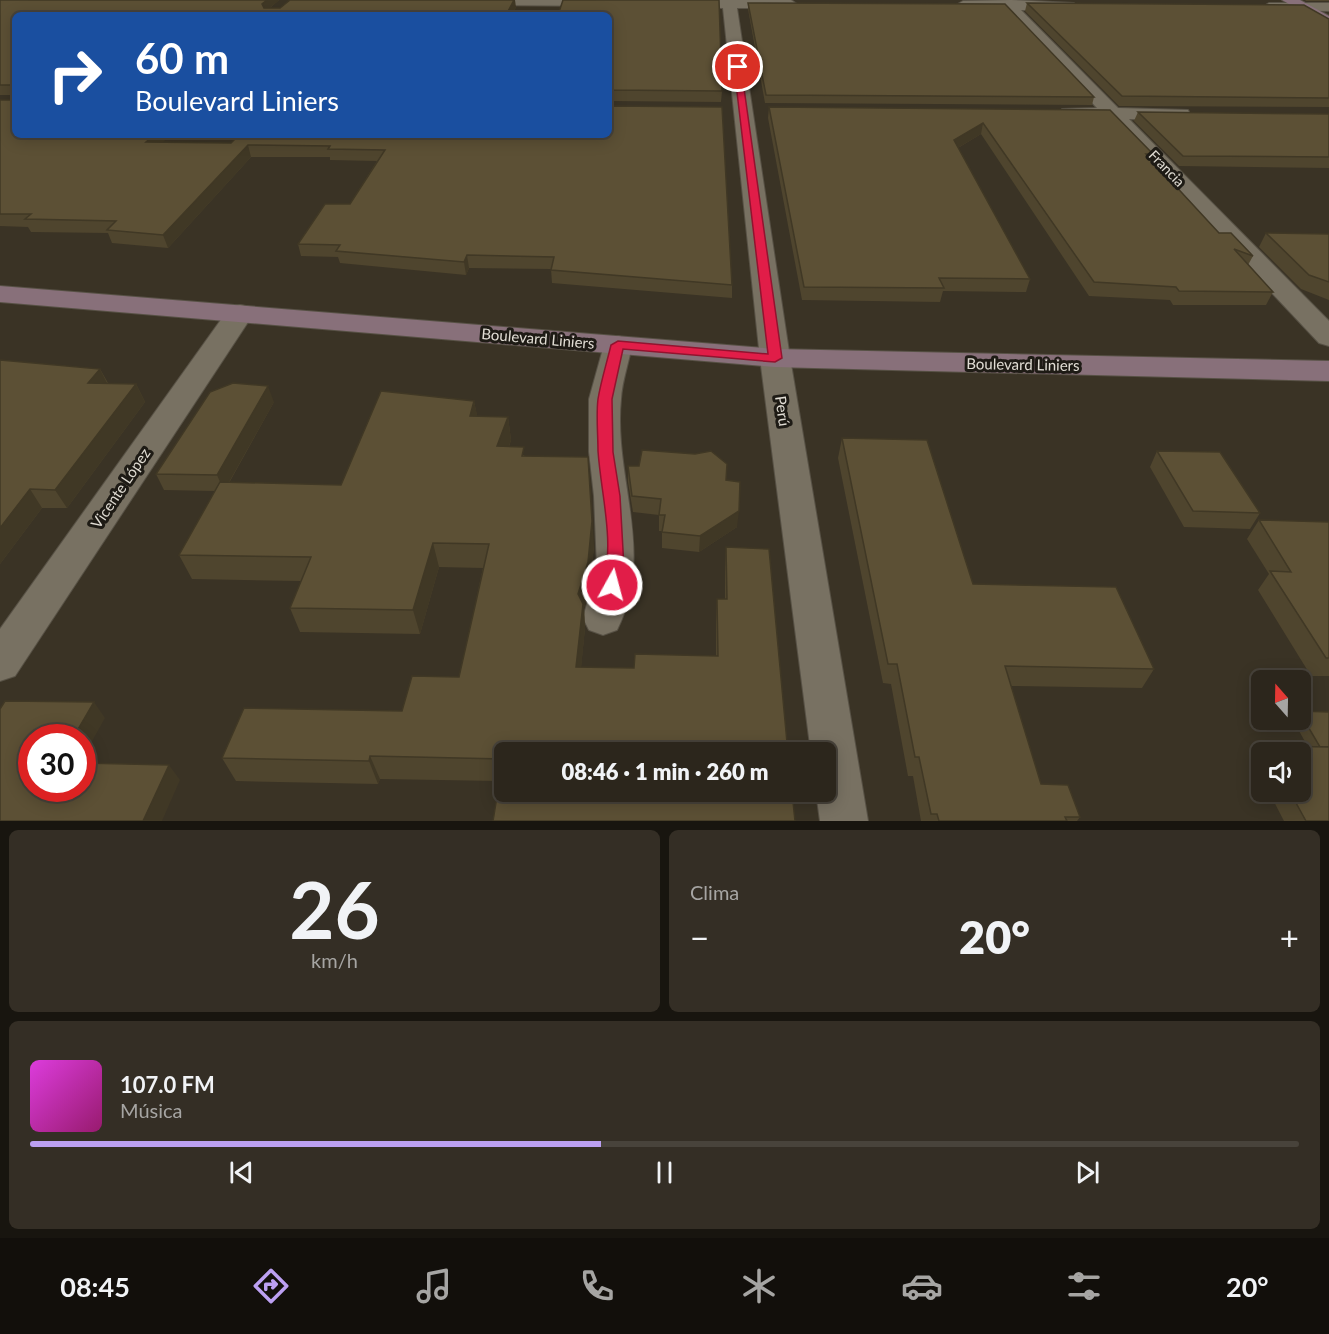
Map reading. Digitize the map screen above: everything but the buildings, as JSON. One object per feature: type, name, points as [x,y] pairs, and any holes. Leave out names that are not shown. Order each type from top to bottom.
[{"type":"main road","points":[[1295,3],[1329,22]]},
{"type":"main road","name":"Boulevard Liniers","points":[[0,294],[775,358],[1329,371]]},
{"type":"street","points":[[458,1],[623,2]]},
{"type":"street","name":"Perú","points":[[729,2],[775,358],[844,821]]},
{"type":"street","points":[[658,3],[799,4]]},
{"type":"street","points":[[950,5],[1006,3],[1078,6]]},
{"type":"street","name":"Francia","points":[[1006,3],[1329,337]]},
{"type":"street","points":[[1254,7],[1295,3],[1329,7]]},
{"type":"street","points":[[721,110],[767,110]]},
{"type":"street","points":[[1054,113],[1198,114]]},
{"type":"street","name":"Vicente López","points":[[0,663],[240,313]]},
{"type":"street","points":[[603,618],[616,568],[612,496],[606,452],[605,399],[618,345]]},
{"type":"route","points":[[612,585],[616,568],[612,496],[606,452],[605,399],[618,345],[775,358],[738,67]]}]
